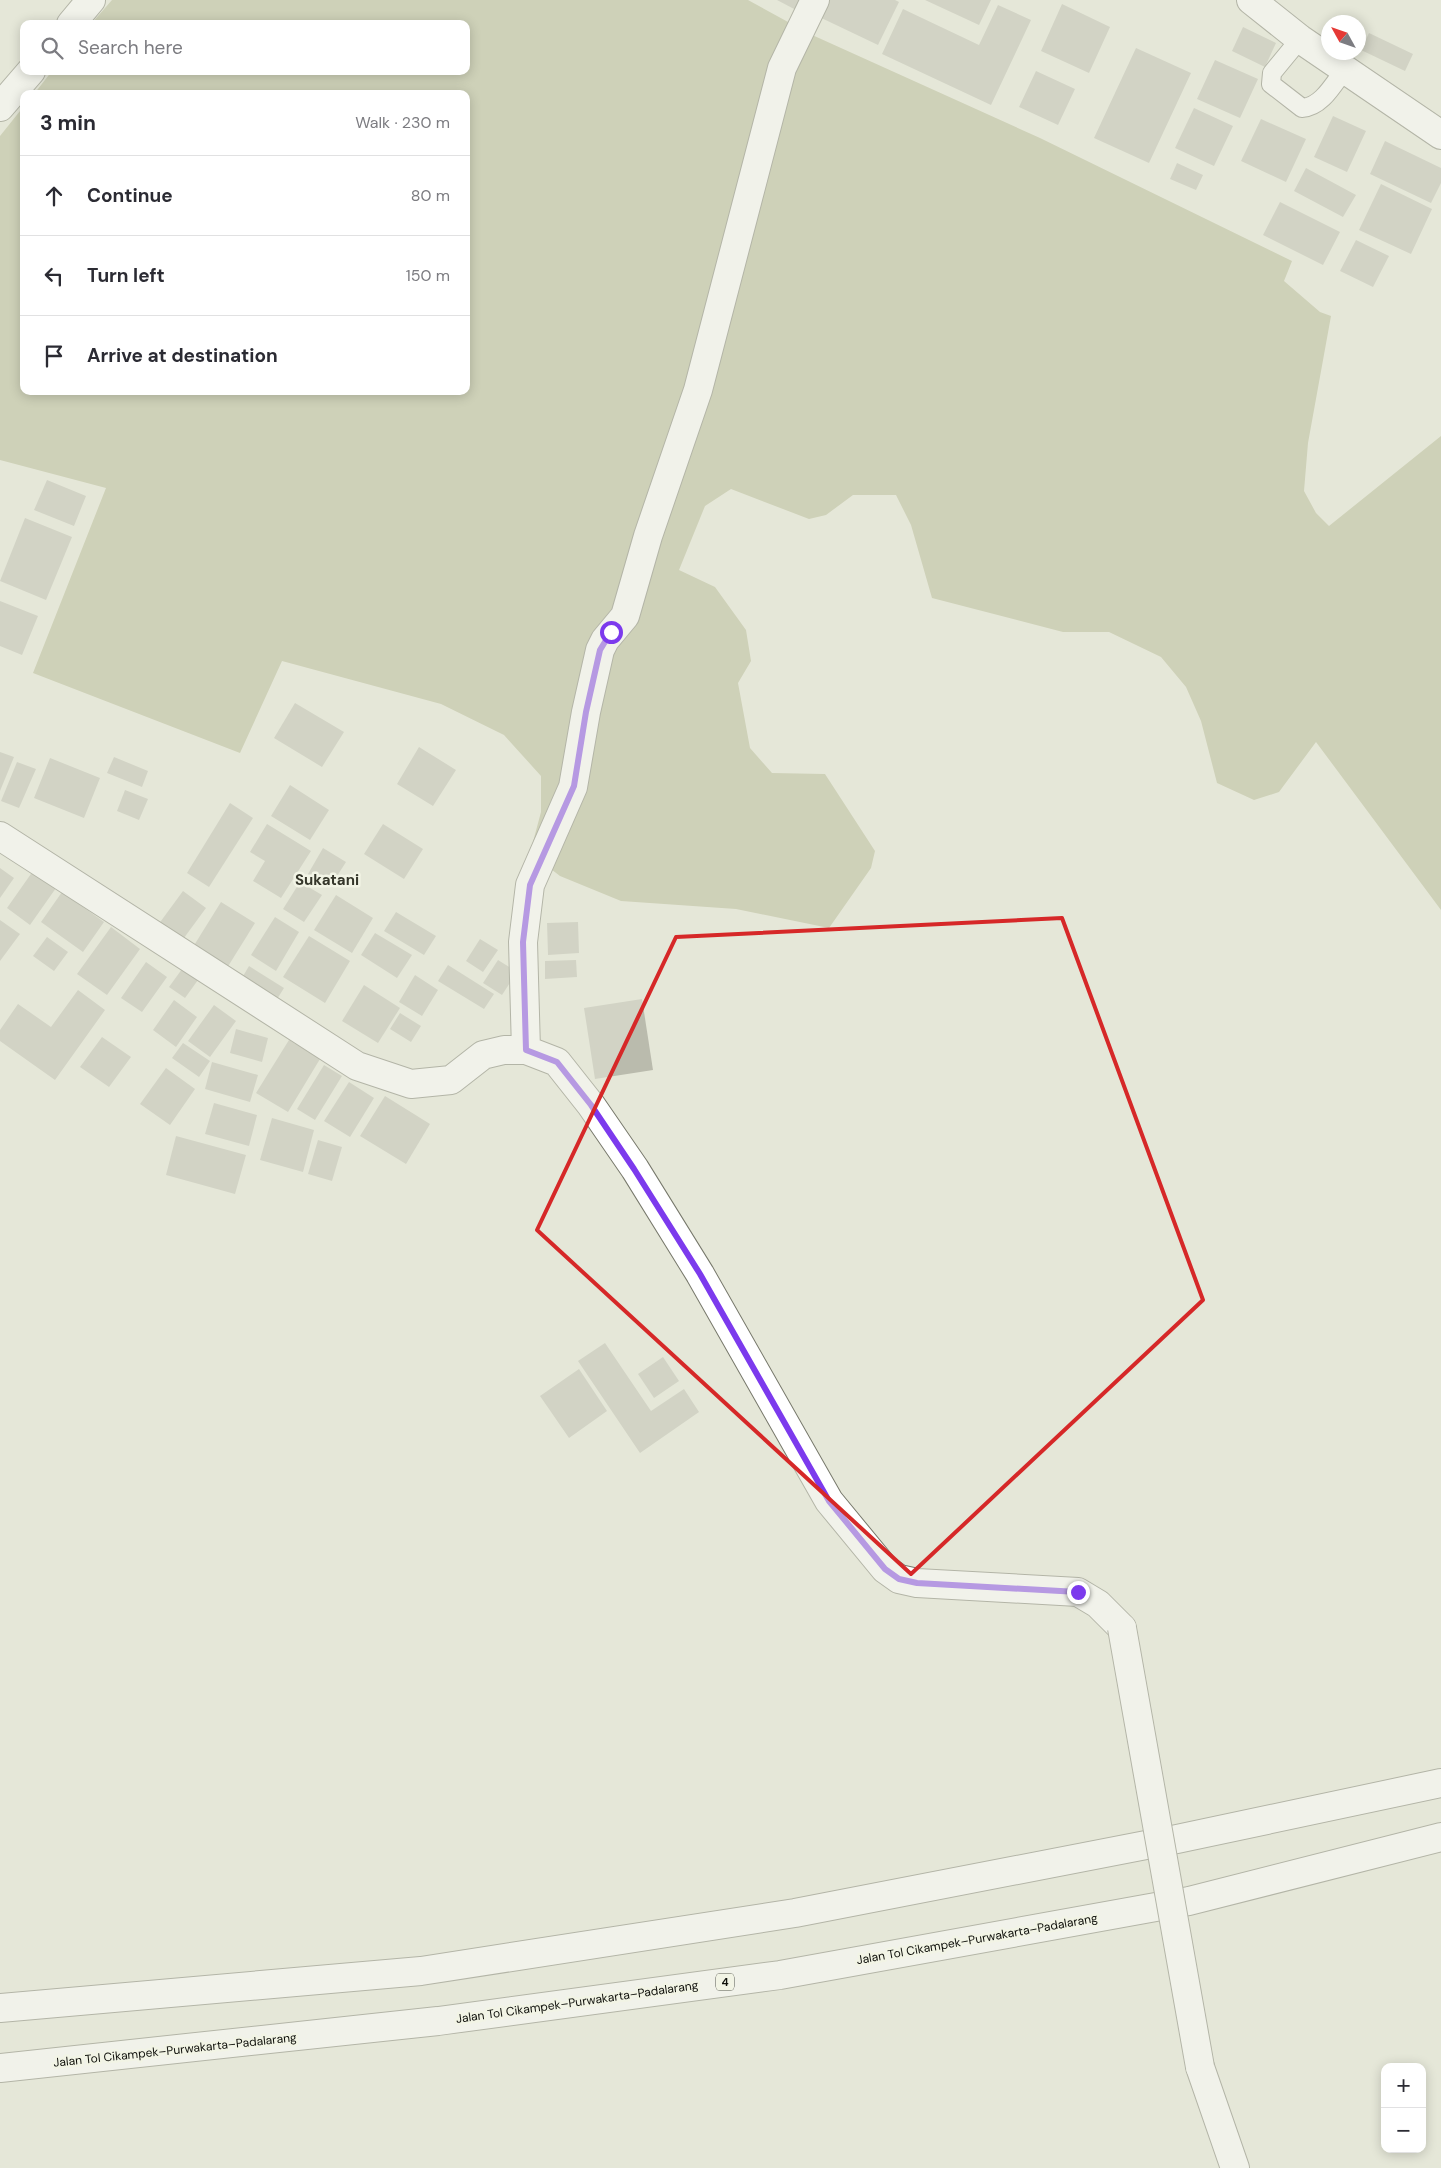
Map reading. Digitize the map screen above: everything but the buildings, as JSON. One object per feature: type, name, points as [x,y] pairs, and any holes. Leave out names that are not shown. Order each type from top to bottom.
[{"type":"main road","points":[[74,20],[91,0]]},
{"type":"main road","points":[[526,1050],[523,942],[530,885],[574,786],[586,712],[600,650],[605,640],[625,616],[648,536],[698,390],[782,68],[815,0]]},
{"type":"main road","points":[[1251,0],[1300,39],[1441,135]]},
{"type":"main road","points":[[0,107],[28,75]]},
{"type":"main road","points":[[0,836],[356,1066],[411,1084],[451,1080],[483,1054],[504,1050],[526,1050],[557,1062],[591,1105],[700,1274],[829,1501],[885,1569],[899,1579],[917,1583],[1078,1592],[1103,1609],[1122,1628],[1200,2067],[1235,2168]]},
{"type":"main road","points":[[0,2008],[421,1971],[785,1915],[1177,1839],[1441,1783]]},
{"type":"main road","name":"Jalan Tol Cikampek–Purwakarta–Padalarang","points":[[0,2068],[438,2021],[780,1975],[1189,1901],[1441,1837]]},
{"type":"lane","points":[[1300,39],[1270,78],[1271,84],[1302,108],[1310,108],[1320,101],[1345,69]]},
{"type":"highlighted area","points":[[1062,918],[1203,1300],[911,1574],[537,1230],[676,937]]},
{"type":"green space","points":[[112,0],[748,0],[810,34],[1040,138],[1292,261],[1284,281],[1320,312],[1331,316],[1308,443],[1304,491],[1316,513],[1329,526],[1441,436],[1441,910],[1316,742],[1279,792],[1254,800],[1217,783],[1201,721],[1186,687],[1161,657],[1109,632],[1063,632],[932,598],[911,525],[896,495],[853,495],[826,515],[809,519],[731,489],[705,506],[679,570],[715,587],[746,630],[751,661],[738,683],[750,748],[772,773],[825,774],[875,851],[871,868],[829,928],[736,909],[621,901],[560,876],[530,853],[541,812],[541,776],[504,735],[441,704],[282,661],[240,753],[33,673],[106,488],[0,460],[0,136],[20,111],[20,395],[470,395],[470,90],[37,90],[49,75],[470,75],[470,20],[94,20]]},
{"type":"district","name":"Sukatani","points":[[327,880]]},
{"type":"route","points":[[611,632],[600,650],[586,712],[574,786],[530,885],[523,942],[526,1050],[557,1062],[591,1105],[700,1274],[829,1501],[885,1569],[899,1579],[917,1583],[1078,1592]]}]
